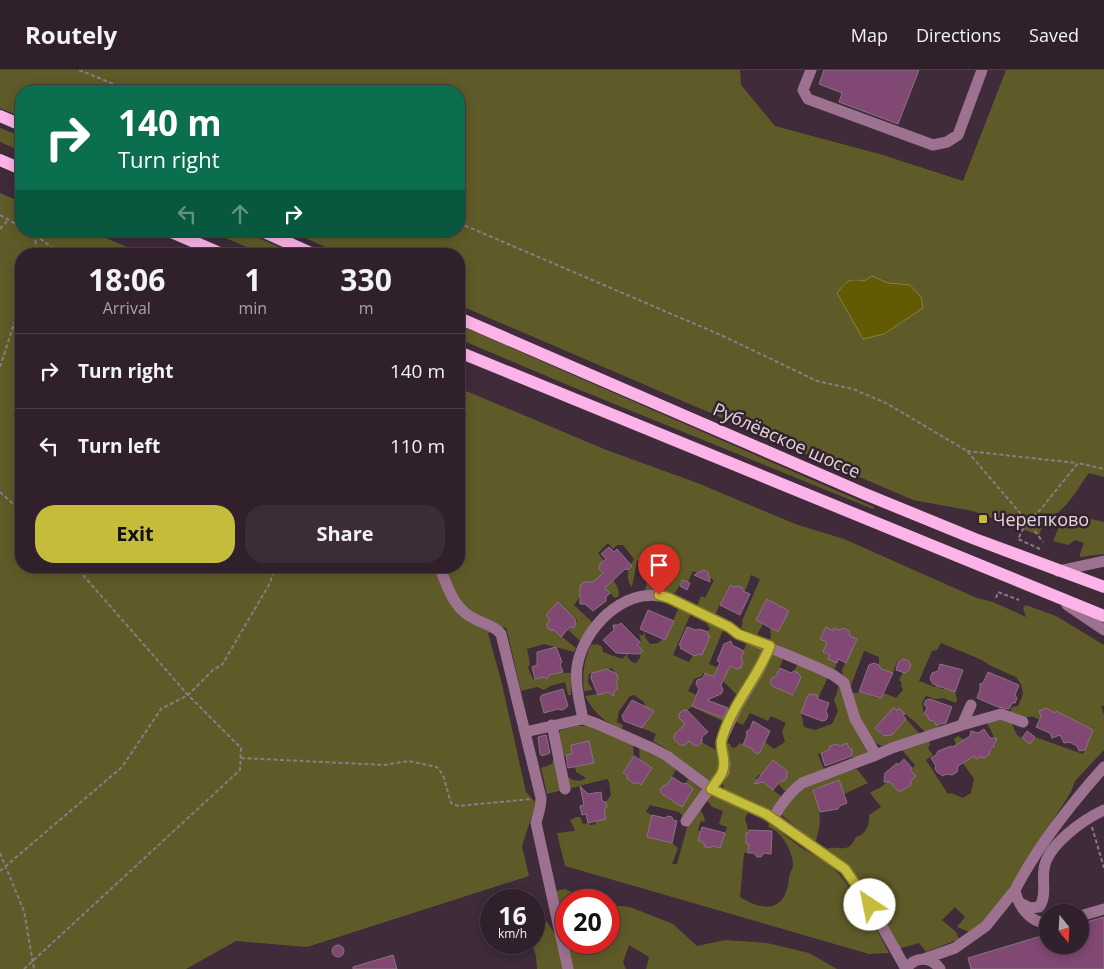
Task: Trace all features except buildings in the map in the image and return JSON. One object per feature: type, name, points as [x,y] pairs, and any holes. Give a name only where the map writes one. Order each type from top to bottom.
[{"type":"main road","points":[[0,116],[15,122]]},
{"type":"main road","points":[[0,160],[15,166]]},
{"type":"main road","points":[[183,237],[208,248]]},
{"type":"main road","points":[[275,237],[300,248]]},
{"type":"main road","name":"Рублёвское шоссе","points":[[465,321],[866,494],[1101,587]]},
{"type":"main road","points":[[465,354],[1102,614]]},
{"type":"street","points":[[811,70],[803,90],[808,99],[933,145],[947,142],[958,135],[982,70]]},
{"type":"street","points":[[1058,571],[1104,562]]},
{"type":"street","points":[[442,573],[454,601],[461,611],[475,620],[496,627],[501,634],[542,798],[536,823],[568,969]]},
{"type":"street","points":[[1049,593],[1104,630]]},
{"type":"street","points":[[583,719],[578,686],[579,658],[586,642],[595,628],[619,604],[650,594],[669,598],[729,627],[738,634],[816,667],[844,683],[855,719],[876,755]]},
{"type":"street","points":[[686,821],[724,772],[725,764],[721,741],[732,715],[761,667],[770,646]]},
{"type":"street","points":[[962,725],[971,705]]},
{"type":"street","points":[[773,818],[784,800],[802,783],[892,748],[1001,714],[1023,722]]},
{"type":"street","points":[[525,732],[583,719],[652,748],[667,756],[711,789],[773,818],[845,869],[870,905],[906,969],[913,962],[955,948]]},
{"type":"street","points":[[552,725],[565,789]]},
{"type":"street","points":[[924,959],[935,962],[942,969],[946,959],[955,948],[986,926],[1015,890],[1038,852],[1080,794],[1104,767]]},
{"type":"street","points":[[1020,903],[1030,908],[1039,907],[1043,902],[1044,867],[1049,854],[1071,832],[1089,818],[1104,810]]},
{"type":"street","points":[[1015,890],[1016,898],[1027,915],[1039,923]]},
{"type":"street","points":[[1089,913],[1104,909]]},
{"type":"path","points":[[79,70],[116,85]]},
{"type":"path","points":[[0,215],[15,224]]},
{"type":"path","points":[[0,229],[8,220]]},
{"type":"path","points":[[465,226],[714,332],[817,381],[854,389],[886,403],[968,451],[1043,542]]},
{"type":"path","points":[[38,237],[53,248]]},
{"type":"path","points":[[0,367],[15,321]]},
{"type":"path","points":[[968,451],[1078,463],[1104,469]]},
{"type":"path","points":[[1040,549],[1018,538],[1027,521],[1040,510],[1078,463]]},
{"type":"path","points":[[0,492],[15,506]]},
{"type":"path","points":[[24,969],[240,770],[241,748],[188,695],[81,573]]},
{"type":"path","points":[[0,870],[122,767],[161,710],[188,695],[214,669],[222,664],[270,583],[273,573]]},
{"type":"path","points":[[996,598],[998,592],[1019,600]]},
{"type":"path","points":[[240,758],[384,764],[409,762],[438,767],[443,775],[451,803],[458,806],[542,798]]},
{"type":"path","points":[[1089,818],[1104,868]]},
{"type":"path","points":[[0,853],[24,911],[34,969]]},
{"type":"shaded area","points":[[0,70],[740,70],[741,85],[775,126],[883,155],[963,181],[1006,70],[1104,70],[1104,477],[1089,473],[1066,505],[1046,522],[1039,535],[973,511],[913,500],[465,308],[465,248],[328,248],[303,237],[465,237],[465,85],[15,85],[15,114],[0,108]],"holes":[[[872,276],[888,283],[910,285],[843,302],[837,293],[853,279],[864,281]]]},
{"type":"shaded area","points":[[0,128],[15,134],[15,148],[0,142]]},
{"type":"shaded area","points":[[0,193],[15,199],[15,237],[104,237],[129,248],[15,248],[15,573],[465,573],[465,391],[604,449],[700,484],[795,524],[844,539],[977,598],[993,602],[1026,617],[1023,608],[1026,605],[1056,616],[1104,645],[1104,706],[1101,706],[1104,715],[1104,750],[1075,781],[1071,792],[998,906],[976,929],[969,932],[957,927],[965,917],[955,907],[942,920],[956,932],[959,939],[926,952],[919,943],[898,949],[869,893],[851,869],[826,849],[846,848],[853,843],[856,837],[865,831],[869,822],[869,815],[881,807],[871,792],[887,782],[905,787],[910,785],[916,776],[910,770],[915,765],[901,749],[929,740],[930,745],[928,748],[933,755],[926,760],[948,794],[951,793],[963,798],[971,793],[974,779],[960,759],[954,739],[958,736],[964,740],[976,759],[989,756],[990,750],[995,747],[996,741],[986,721],[997,717],[1011,722],[1017,735],[1030,744],[1035,737],[1083,754],[1093,730],[1056,711],[1055,713],[1045,708],[1040,710],[1039,713],[1042,715],[1040,720],[1028,717],[1023,720],[1009,715],[1012,707],[1018,706],[1023,694],[1021,684],[1016,677],[941,643],[937,650],[932,651],[919,681],[955,692],[956,703],[943,698],[936,699],[926,696],[922,703],[924,714],[929,716],[929,720],[940,726],[927,734],[899,709],[893,708],[875,728],[883,736],[885,734],[887,736],[892,735],[906,719],[921,735],[882,746],[870,737],[861,724],[852,693],[881,698],[884,693],[896,698],[903,690],[902,683],[899,680],[903,672],[905,673],[909,670],[911,665],[903,659],[897,661],[893,673],[881,669],[879,657],[864,651],[850,688],[843,679],[842,670],[857,639],[850,636],[849,631],[844,628],[839,630],[834,628],[833,631],[826,628],[820,638],[827,642],[823,652],[830,655],[837,663],[833,673],[769,640],[771,637],[770,628],[778,632],[789,611],[767,599],[756,620],[763,624],[757,635],[741,628],[742,621],[760,579],[751,575],[745,592],[743,588],[729,585],[715,615],[697,606],[701,596],[705,598],[714,580],[709,578],[708,572],[703,570],[698,573],[693,571],[688,582],[683,580],[675,593],[645,590],[649,576],[663,580],[670,564],[663,560],[663,555],[659,553],[655,556],[647,553],[637,561],[632,587],[628,576],[634,559],[623,545],[617,545],[613,549],[608,543],[598,553],[604,561],[600,564],[599,568],[613,579],[619,596],[615,598],[596,580],[592,584],[584,582],[580,586],[582,594],[574,605],[592,622],[580,641],[568,630],[576,625],[577,620],[559,603],[546,615],[550,620],[547,623],[547,627],[550,630],[554,630],[576,648],[574,652],[544,644],[527,649],[530,663],[528,668],[533,679],[561,673],[571,673],[571,695],[568,695],[565,682],[550,686],[544,690],[537,687],[521,691],[506,627],[488,633],[502,684],[526,792],[536,803],[522,846],[529,876],[488,889],[480,889],[480,892],[307,947],[236,941],[186,969],[0,969]]},
{"type":"shaded area","points":[[224,237],[257,237],[281,248],[248,248]]},
{"type":"shaded area","points":[[872,276],[888,283],[910,285],[921,297],[923,308],[884,334],[863,339],[837,293],[848,281],[864,281]]},
{"type":"shaded area","points":[[465,328],[874,507],[873,509],[465,342]]},
{"type":"shaded area","points":[[1069,514],[1104,522],[1104,554],[1080,557],[1084,543],[1075,540],[1068,545],[1053,541],[1061,522]]},
{"type":"shaded area","points":[[679,607],[691,613],[673,655],[689,662],[710,628],[707,625],[708,622],[723,630],[709,664],[727,671],[730,666],[736,669],[741,668],[743,663],[741,658],[747,642],[760,648],[762,655],[758,667],[739,697],[723,681],[705,673],[694,679],[688,691],[696,695],[692,705],[723,718],[728,708],[731,711],[725,722],[692,707],[683,710],[679,714],[679,718],[685,724],[674,735],[674,739],[680,745],[685,745],[689,741],[697,746],[702,742],[719,752],[721,768],[710,783],[671,752],[653,741],[656,734],[642,728],[648,717],[653,713],[645,707],[644,702],[634,695],[630,696],[619,711],[617,722],[623,725],[622,729],[605,720],[596,712],[585,696],[608,692],[611,694],[618,689],[616,682],[618,679],[612,668],[589,674],[588,683],[593,690],[584,691],[584,667],[591,645],[597,644],[602,647],[603,652],[622,659],[627,654],[627,657],[632,662],[636,663],[643,651],[639,646],[636,646],[641,641],[639,634],[643,636],[645,631],[645,637],[650,644],[665,640]]},
{"type":"shaded area","points":[[776,653],[784,657],[776,676],[770,682],[772,686],[794,695],[801,677],[794,671],[799,661],[826,675],[827,679],[818,699],[817,695],[808,695],[801,713],[804,727],[815,730],[832,724],[838,711],[834,700],[839,682],[869,752],[854,761],[852,749],[847,744],[831,746],[829,750],[818,754],[825,772],[787,793],[778,784],[780,781],[759,775],[756,778],[759,783],[763,782],[781,796],[781,800],[771,810],[724,789],[722,781],[724,741],[730,744],[732,748],[740,743],[753,749],[758,754],[765,742],[774,749],[785,742],[782,731],[786,723],[771,716],[768,721],[750,713],[743,725],[732,720],[771,656]]},
{"type":"shaded area","points":[[577,726],[591,726],[633,744],[634,756],[623,773],[635,784],[636,782],[641,785],[639,747],[666,762],[676,770],[667,785],[663,786],[660,790],[662,794],[682,807],[690,788],[686,783],[688,779],[702,790],[684,817],[679,812],[650,805],[646,812],[652,815],[647,837],[672,843],[678,848],[672,864],[677,864],[688,824],[700,808],[705,819],[704,822],[701,821],[698,830],[701,832],[698,841],[703,842],[705,847],[713,846],[720,848],[727,827],[719,824],[723,811],[712,807],[706,799],[710,794],[748,812],[745,818],[749,833],[746,834],[746,843],[749,844],[748,853],[744,853],[740,897],[757,905],[772,906],[779,903],[787,889],[793,866],[789,848],[777,832],[768,827],[769,823],[800,847],[826,862],[839,874],[866,909],[889,953],[869,954],[565,866],[557,833],[574,831],[570,820],[576,817],[580,817],[583,824],[589,823],[590,825],[596,824],[596,821],[606,819],[604,809],[611,795],[607,779],[547,794],[541,768],[552,764],[554,759],[567,776],[576,781],[586,778],[576,772],[575,767],[594,763],[589,742],[571,745],[572,754],[563,756],[558,734],[561,730]]},
{"type":"shaded area","points":[[850,767],[852,770],[857,769],[868,783],[844,794],[839,781],[813,789],[820,816],[815,843],[779,813],[792,793]]},
{"type":"shaded area","points":[[620,906],[630,907],[673,924],[697,946],[725,940],[767,943],[809,953],[837,969],[646,969],[649,957],[629,945],[623,962],[626,969],[573,969],[570,954],[620,954]]},
{"type":"shaded area","points":[[545,919],[555,934],[555,954],[560,954],[563,969],[537,969],[535,954],[545,954]]},
{"type":"place","name":"Черепково","points":[[983,519]]},
{"type":"route","points":[[659,595],[729,627],[738,634],[770,646],[761,667],[728,723],[721,741],[725,764],[724,772],[711,789],[773,818],[829,857],[845,869],[870,905]]}]
